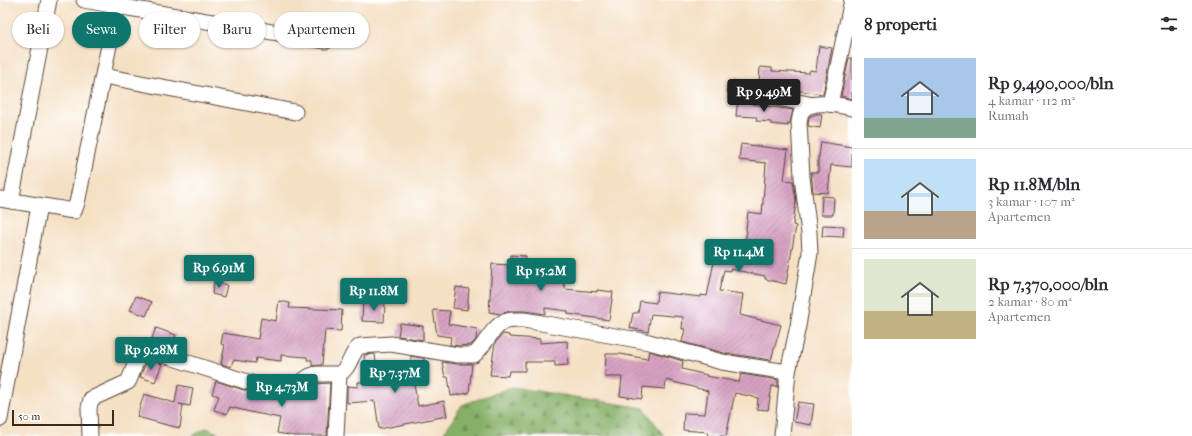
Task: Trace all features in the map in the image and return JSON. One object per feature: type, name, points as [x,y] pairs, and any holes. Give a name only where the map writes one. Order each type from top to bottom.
[{"type":"street","points":[[49,0],[6,200],[74,211],[104,76],[117,6]]},
{"type":"street","points":[[84,0],[274,32]]},
{"type":"street","points":[[830,104],[852,0]]},
{"type":"street","points":[[104,76],[295,112]]},
{"type":"street","points":[[735,89],[813,105],[830,104],[852,108]]},
{"type":"street","points":[[782,436],[788,372],[798,326],[810,253],[802,177],[799,122],[800,114],[804,108],[813,105]]},
{"type":"street","points":[[0,419],[39,206]]},
{"type":"street","points":[[90,436],[89,408],[91,399],[128,382],[138,357],[143,353],[150,352],[158,353],[266,388],[277,389],[295,386],[310,376],[316,374],[339,374],[348,366],[354,352],[360,346],[391,344],[458,355],[474,355],[493,331],[502,323],[512,320],[524,320],[650,342],[722,362],[788,372]]},
{"type":"street","points":[[336,436],[339,374]]},
{"type":"green space","points":[[512,387],[644,408],[664,436],[442,436],[462,405]]},
{"type":"green space","points":[[206,428],[225,436],[192,436]]},
{"type":"building","points":[[819,46],[832,48],[823,94],[759,85],[760,67],[772,68],[772,71],[809,73],[810,70],[816,71]]},
{"type":"building","points":[[849,58],[852,58],[852,99],[841,96]]},
{"type":"building","points":[[738,99],[752,102],[752,104],[793,110],[790,124],[788,123],[788,126],[771,124],[771,122],[756,121],[757,117],[736,116]]},
{"type":"building","points":[[816,114],[822,114],[820,128],[808,126],[809,117]]},
{"type":"building","points":[[821,142],[852,147],[852,167],[831,165],[828,193],[813,192],[811,172],[818,172],[818,157]]},
{"type":"building","points":[[741,144],[788,150],[784,180],[793,181],[796,201],[793,225],[796,226],[786,284],[765,279],[765,276],[730,269],[730,271],[724,270],[719,291],[743,294],[740,315],[781,325],[771,360],[724,353],[682,342],[685,329],[682,329],[683,317],[651,314],[648,332],[630,328],[633,313],[638,313],[640,301],[656,303],[657,292],[701,297],[701,295],[707,296],[717,247],[743,252],[747,231],[748,212],[762,214],[766,163],[739,160]]},
{"type":"building","points":[[822,196],[834,197],[833,215],[821,215]]},
{"type":"building","points":[[823,225],[844,226],[843,237],[822,236]]},
{"type":"building","points":[[511,255],[526,256],[525,264],[553,268],[552,283],[565,285],[565,289],[613,292],[609,320],[568,314],[568,311],[545,308],[545,314],[524,311],[509,311],[500,314],[489,312],[492,264],[511,265]]},
{"type":"building","points":[[214,282],[227,285],[224,297],[212,294]]},
{"type":"building","points":[[456,287],[469,289],[467,310],[453,308]]},
{"type":"building","points":[[136,296],[152,302],[146,316],[130,310]]},
{"type":"building","points":[[279,301],[290,303],[289,308],[342,310],[341,331],[325,330],[322,365],[312,366],[312,360],[307,360],[307,357],[281,355],[281,361],[256,358],[255,363],[233,360],[231,367],[221,364],[225,345],[221,344],[223,333],[258,339],[261,318],[276,321]]},
{"type":"building","points":[[363,302],[385,303],[384,322],[362,321]]},
{"type":"building","points":[[433,310],[450,311],[448,324],[477,329],[476,340],[471,345],[450,345],[451,337],[437,335]]},
{"type":"building","points":[[400,323],[423,326],[423,340],[398,336]]},
{"type":"building","points":[[156,328],[176,335],[171,348],[161,344],[150,343]]},
{"type":"building","points":[[503,334],[509,335],[509,337],[540,339],[540,343],[567,341],[568,365],[555,366],[555,362],[525,362],[525,371],[509,371],[508,376],[490,375],[495,343]]},
{"type":"building","points":[[649,351],[683,361],[682,369],[707,375],[706,376],[739,382],[741,374],[778,380],[778,387],[772,386],[768,410],[757,409],[758,398],[735,393],[726,436],[707,436],[708,432],[683,430],[684,413],[705,414],[708,391],[666,380],[665,389],[643,387],[642,399],[620,396],[622,377],[605,377],[606,354],[620,354],[647,359]]},
{"type":"building","points":[[375,354],[377,371],[411,368],[411,356],[424,358],[424,379],[413,379],[418,406],[444,401],[447,416],[379,429],[375,401],[347,403],[347,386],[358,387],[358,382],[366,382],[364,355]]},
{"type":"building","points":[[147,362],[162,364],[155,382],[140,377]]},
{"type":"building","points":[[442,362],[472,364],[469,393],[451,396],[448,377],[445,377]]},
{"type":"building","points":[[216,381],[250,392],[249,395],[274,399],[290,396],[307,398],[309,387],[314,384],[330,383],[327,436],[294,436],[277,433],[280,418],[230,407],[227,414],[214,410],[219,396],[212,394]]},
{"type":"building","points":[[178,385],[193,388],[190,406],[179,404],[183,405],[180,428],[137,417],[144,394],[175,403]]},
{"type":"building","points":[[798,402],[814,404],[811,425],[794,422]]}]
